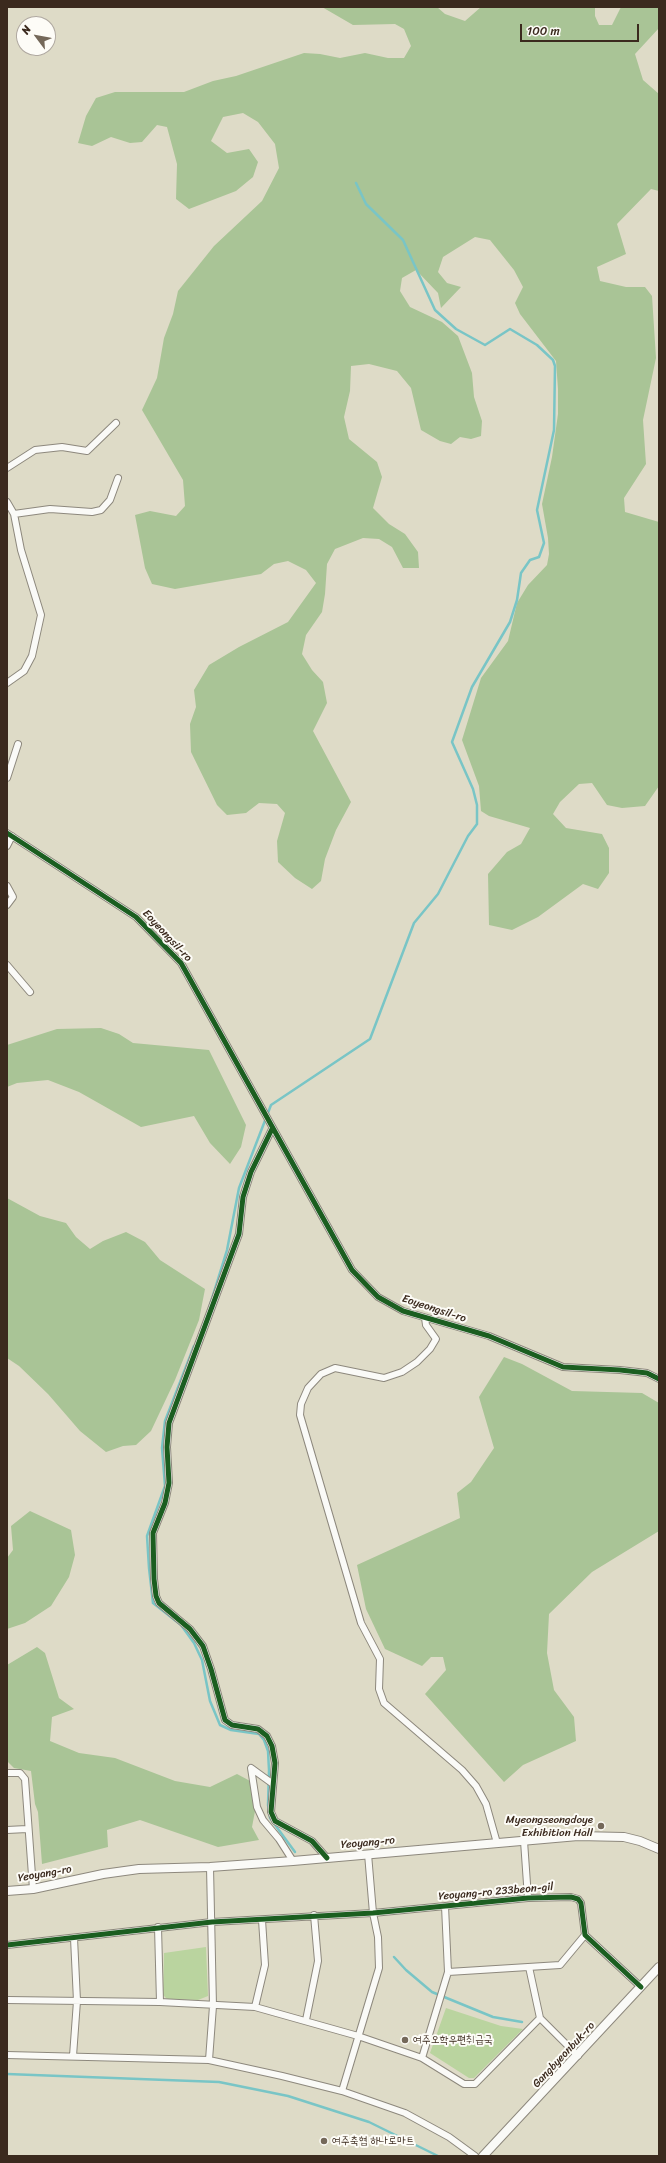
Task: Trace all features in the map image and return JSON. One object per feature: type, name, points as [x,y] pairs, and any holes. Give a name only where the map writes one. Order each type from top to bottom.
[{"type":"street","points":[[7,468],[35,450],[62,447],[87,451],[116,423]]},
{"type":"street","points":[[14,514],[50,509],[92,512],[101,510],[110,500],[118,478]]},
{"type":"street","points":[[7,502],[14,514],[21,550],[41,615],[32,656],[24,671],[7,683]]},
{"type":"street","points":[[7,778],[18,744]]},
{"type":"street","name":"Eoyeongsil-ro","points":[[7,846],[10,834],[136,916],[181,963],[352,1270],[378,1297],[403,1311],[489,1336],[563,1367],[627,1370],[647,1373],[659,1379]]},
{"type":"street","points":[[7,886],[14,897],[7,905]]},
{"type":"street","points":[[7,964],[30,992]]},
{"type":"street","points":[[271,1126],[251,1172],[243,1197],[239,1234],[169,1423],[167,1447],[170,1483],[166,1503],[153,1533],[156,1596],[159,1602],[190,1629],[203,1646],[225,1720],[232,1725],[258,1729],[267,1736],[272,1746],[274,1763],[271,1812],[275,1821],[312,1840],[327,1858]]},
{"type":"street","points":[[424,1318],[426,1325],[436,1339],[430,1349],[417,1362],[402,1372],[384,1378],[336,1368],[320,1374],[308,1388],[301,1404],[300,1415],[361,1623],[380,1659],[379,1689],[384,1703],[462,1770],[476,1786],[486,1804],[497,1843]]},
{"type":"street","points":[[273,1784],[251,1768],[257,1807],[263,1820],[279,1839],[293,1861]]},
{"type":"street","points":[[7,1773],[20,1773],[25,1779],[27,1829],[33,1889]]},
{"type":"street","points":[[7,1830],[27,1829]]},
{"type":"street","name":"Yeoyang-ro","points":[[7,1891],[33,1889],[120,1871],[159,1868],[210,1867],[293,1861],[578,1836],[610,1836],[640,1841],[659,1849]]},
{"type":"street","points":[[524,1841],[528,1898]]},
{"type":"street","points":[[342,2091],[379,1968],[378,1937],[373,1913],[368,1854]]},
{"type":"street","points":[[209,2060],[213,2006],[210,1867]]},
{"type":"street","name":"Yeoyang-ro 233beon-gil","points":[[7,1945],[212,1922],[262,1920],[314,1915],[373,1913],[528,1898],[571,1897],[578,1899],[581,1903],[585,1935]]},
{"type":"street","name":"Yeoyang-ro 233beon-gil","points":[[422,2058],[448,1972],[445,1906]]},
{"type":"street","points":[[306,2020],[318,1961],[314,1915]]},
{"type":"street","points":[[256,2007],[265,1965],[262,1920]]},
{"type":"street","points":[[158,1927],[160,2002]]},
{"type":"street","points":[[448,1972],[560,1965],[585,1935],[641,1987]]},
{"type":"street","points":[[72,2056],[76,2001],[74,1938]]},
{"type":"street","points":[[529,1967],[540,2018],[578,2056]]},
{"type":"street","name":"Gangbyeonbuk-ro","points":[[483,2156],[578,2056],[659,1967]]},
{"type":"street","points":[[7,2000],[160,2002],[213,2006],[256,2007],[306,2020],[422,2058],[464,2084],[475,2084],[540,2018]]},
{"type":"street","points":[[7,2055],[209,2060],[342,2091],[405,2113],[449,2137],[475,2156]]},
{"type":"green space","points":[[322,7],[437,7],[445,14],[465,21],[481,7],[595,7],[595,16],[599,25],[612,25],[621,7],[659,7],[659,28],[635,54],[643,80],[659,94],[659,191],[651,189],[617,224],[626,254],[597,267],[600,281],[626,287],[645,287],[652,296],[656,358],[643,420],[646,464],[624,498],[625,512],[659,522],[659,786],[645,806],[622,808],[607,805],[592,783],[579,784],[560,802],[553,814],[566,828],[602,834],[609,848],[609,873],[598,889],[583,884],[538,917],[512,930],[489,925],[488,874],[507,852],[521,844],[530,828],[489,816],[481,811],[479,786],[462,740],[481,678],[508,641],[517,603],[528,585],[547,565],[549,554],[548,538],[542,504],[552,457],[558,414],[558,389],[556,361],[520,314],[515,303],[523,287],[514,270],[490,240],[475,237],[443,257],[438,272],[447,283],[461,287],[441,308],[438,293],[416,270],[402,278],[400,291],[410,307],[442,322],[458,336],[472,373],[474,397],[482,421],[481,436],[471,439],[460,437],[451,444],[440,441],[421,430],[411,388],[397,371],[369,364],[351,366],[350,391],[344,417],[349,439],[377,462],[382,477],[373,508],[389,524],[405,534],[418,552],[419,568],[403,568],[392,547],[379,539],[363,538],[335,549],[327,564],[322,612],[306,635],[302,654],[312,670],[323,682],[327,703],[313,731],[351,802],[336,830],[325,859],[321,881],[312,889],[295,878],[278,862],[277,841],[285,813],[277,804],[259,803],[246,813],[227,815],[217,805],[191,752],[190,724],[196,707],[194,690],[209,665],[239,647],[288,622],[316,583],[306,570],[288,561],[274,564],[261,574],[175,589],[152,584],[145,568],[135,515],[150,511],[176,516],[185,506],[183,480],[142,410],[157,378],[164,338],[173,314],[178,291],[214,246],[262,201],[279,168],[275,144],[258,122],[243,113],[223,117],[211,141],[227,153],[249,149],[258,162],[253,177],[236,191],[189,209],[176,199],[177,164],[167,127],[157,125],[142,142],[130,143],[111,137],[92,146],[78,143],[86,116],[96,98],[115,92],[184,92],[213,81],[236,76],[304,53],[320,54],[340,58],[365,53],[388,58],[404,58],[411,46],[404,29],[395,24],[353,25]]},
{"type":"green space","points":[[101,1028],[119,1034],[133,1043],[209,1050],[246,1125],[241,1147],[230,1164],[210,1143],[194,1116],[141,1127],[79,1092],[48,1080],[17,1083],[7,1087],[7,1045],[57,1029]]},
{"type":"green space","points":[[7,1198],[40,1216],[66,1223],[76,1237],[90,1249],[103,1241],[126,1232],[145,1242],[160,1260],[205,1289],[199,1320],[175,1380],[151,1431],[136,1445],[123,1446],[106,1452],[80,1431],[48,1394],[19,1366],[7,1358]]},
{"type":"green space","points":[[504,1357],[522,1364],[572,1391],[642,1393],[659,1403],[659,1531],[592,1572],[549,1614],[547,1653],[554,1690],[574,1717],[576,1741],[523,1765],[504,1782],[425,1694],[446,1670],[443,1657],[431,1657],[422,1666],[385,1649],[366,1609],[357,1565],[460,1518],[457,1493],[471,1482],[494,1448],[479,1397]]},
{"type":"green space","points":[[30,1511],[71,1530],[75,1555],[69,1577],[51,1606],[25,1623],[7,1629],[7,1558],[13,1550],[11,1526]]},
{"type":"green space","points":[[37,1647],[45,1653],[59,1698],[74,1709],[52,1717],[50,1741],[79,1753],[115,1758],[175,1781],[210,1787],[237,1774],[252,1782],[256,1806],[252,1827],[259,1840],[218,1847],[140,1820],[107,1830],[108,1847],[42,1864],[38,1812],[35,1804],[31,1771],[14,1768],[7,1761],[7,1665]]},
{"type":"green space","points":[[206,1947],[208,1996],[198,2000],[167,1999],[163,1995],[164,1953]]},
{"type":"green space","points":[[446,2008],[501,2026],[523,2029],[474,2078],[469,2078],[430,2053]]},
{"type":"waterway","points":[[209,1308],[227,1250],[239,1188],[271,1105],[370,1039],[414,923],[438,894],[468,836],[477,824],[477,805],[473,789],[452,742],[472,687],[510,622],[517,600],[521,573],[530,560],[539,557],[544,543],[537,510],[554,430],[555,366],[553,360],[537,345],[510,329],[485,345],[456,329],[435,310],[403,240],[366,204],[356,183]]},
{"type":"waterway","points":[[194,1346],[165,1421],[162,1448],[165,1486],[147,1536],[153,1603],[181,1625],[194,1643],[202,1660],[210,1701],[220,1725],[231,1730],[259,1734],[264,1740],[268,1751],[268,1805],[270,1818],[295,1852]]},
{"type":"waterway","points":[[394,1957],[406,1970],[432,1992],[493,2017],[522,2022]]},
{"type":"waterway","points":[[7,2074],[219,2082],[288,2096],[369,2122],[438,2156]]},
{"type":"cycle path","points":[[7,833],[136,917],[181,963],[352,1270],[378,1297],[403,1311],[489,1336],[563,1367],[647,1373],[659,1379]]},
{"type":"cycle path","points":[[272,1129],[251,1172],[243,1197],[239,1234],[169,1423],[167,1447],[169,1483],[165,1503],[153,1533],[154,1579],[156,1596],[159,1603],[190,1629],[203,1646],[225,1720],[232,1725],[258,1729],[267,1736],[272,1746],[275,1763],[271,1812],[275,1821],[312,1841],[327,1858]]},
{"type":"cycle path","points":[[7,1945],[212,1922],[373,1913],[528,1898],[571,1897],[578,1899],[581,1903],[585,1935],[641,1987]]},
{"type":"place","name":"Myeongseongdoye Exhibition Hall","points":[[601,1826]]},
{"type":"place","name":"여주오학우편취급국","points":[[405,2040]]},
{"type":"place","name":"여주축협 하나로마트","points":[[324,2141]]}]
